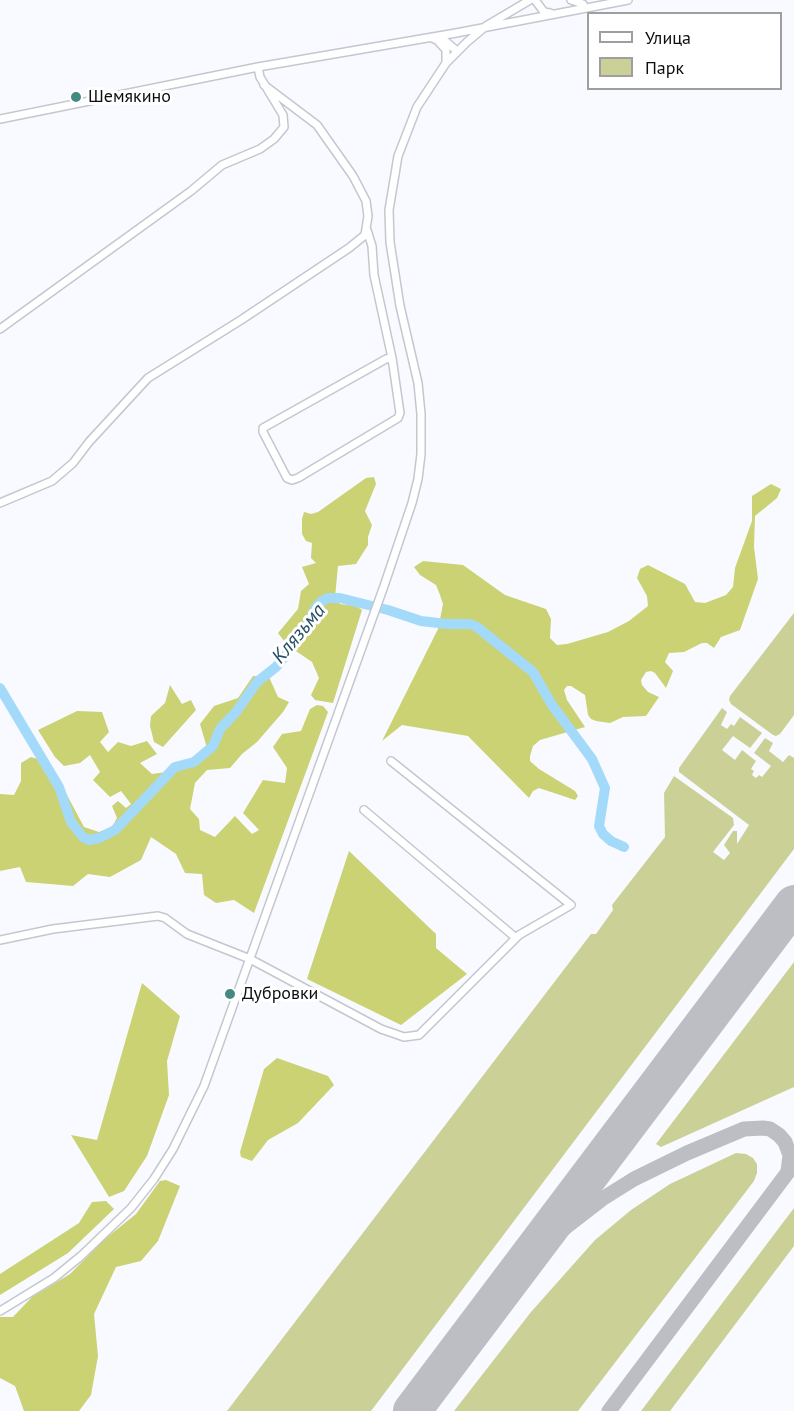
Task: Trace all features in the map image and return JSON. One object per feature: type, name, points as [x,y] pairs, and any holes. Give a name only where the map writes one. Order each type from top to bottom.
[{"type":"street","points":[[0,1311],[54,1278],[81,1257],[131,1208],[154,1179],[179,1139],[204,1086],[412,503],[421,454],[421,414],[418,383],[400,306],[390,242],[389,210],[398,156],[417,107],[446,63],[486,26],[530,0]]},
{"type":"street","points":[[535,0],[544,12],[551,14]]},
{"type":"street","points":[[571,0],[597,4]]},
{"type":"street","points":[[0,119],[258,67],[456,33],[597,4],[628,0]]},
{"type":"street","points":[[456,33],[467,42]]},
{"type":"street","points":[[426,37],[444,40],[458,51]]},
{"type":"street","points":[[438,40],[446,50],[446,63]]},
{"type":"street","points":[[0,329],[191,191],[222,165],[260,149],[273,139],[284,127],[284,114],[264,85],[258,67]]},
{"type":"street","points":[[0,503],[52,481],[73,463],[89,442],[148,378],[241,320],[365,235],[368,216],[366,201],[352,176],[317,125],[264,85]]},
{"type":"street","points":[[366,227],[372,246],[374,275],[392,358],[400,413],[398,418],[298,478],[292,480],[287,478],[263,432],[266,425],[386,359],[392,358]]},
{"type":"street","points":[[0,940],[53,929],[158,916],[165,918],[187,934],[250,959],[381,1029],[404,1037],[419,1035],[516,938],[571,905],[391,761]]},
{"type":"street","points":[[364,810],[516,938]]},
{"type":"green space","points":[[374,477],[376,484],[365,511],[372,525],[368,545],[356,564],[338,566],[335,597],[340,604],[356,606],[362,610],[333,703],[315,700],[311,695],[319,678],[312,662],[287,645],[278,633],[298,609],[301,591],[309,584],[302,567],[316,563],[311,558],[312,543],[306,541],[302,534],[302,519],[304,512],[311,514],[318,512],[366,478]]},
{"type":"green space","points":[[771,484],[781,489],[777,498],[755,516],[754,547],[758,579],[740,630],[721,637],[714,648],[707,643],[702,643],[684,652],[669,653],[665,662],[673,671],[666,688],[655,673],[646,672],[641,680],[642,685],[648,692],[659,697],[646,716],[623,717],[610,723],[596,721],[588,715],[585,695],[571,686],[567,686],[564,690],[567,700],[585,727],[540,740],[533,746],[530,761],[575,791],[578,796],[575,800],[539,788],[533,791],[529,798],[468,736],[402,725],[382,741],[438,629],[443,604],[436,585],[420,575],[414,567],[423,561],[463,565],[505,595],[546,609],[551,619],[550,638],[557,645],[567,644],[608,632],[629,621],[648,606],[647,596],[637,578],[640,569],[648,565],[685,584],[695,602],[705,603],[726,595],[733,587],[735,568],[752,521],[752,496]]},
{"type":"green space","points":[[794,613],[794,715],[776,736],[731,704],[729,700]]},
{"type":"green space","points":[[253,676],[269,677],[278,697],[289,702],[257,742],[230,768],[207,770],[195,783],[190,809],[199,819],[200,830],[215,837],[235,816],[252,834],[259,830],[243,813],[263,780],[285,783],[287,768],[273,747],[282,734],[301,731],[310,709],[317,705],[323,706],[328,712],[254,913],[234,900],[216,903],[204,895],[202,874],[185,873],[176,854],[151,837],[141,860],[110,877],[88,874],[73,886],[26,882],[20,867],[0,871],[0,794],[14,795],[21,781],[21,763],[31,757],[50,763],[84,827],[99,832],[112,827],[117,818],[112,806],[118,801],[126,808],[131,804],[121,791],[110,797],[93,780],[100,772],[90,755],[80,763],[64,766],[55,757],[38,730],[77,711],[102,712],[109,732],[100,742],[108,752],[118,742],[131,746],[147,741],[157,754],[140,763],[152,774],[182,770],[207,748],[200,724],[214,706],[238,698]]},
{"type":"green space","points":[[170,685],[182,704],[191,700],[196,710],[163,747],[154,742],[150,726],[151,716],[165,703]]},
{"type":"green space","points":[[722,708],[727,712],[721,725],[727,729],[731,724],[734,726],[740,717],[762,733],[750,748],[733,736],[722,750],[735,760],[742,750],[756,761],[751,769],[754,771],[752,775],[756,778],[759,775],[762,777],[771,766],[754,753],[765,738],[773,743],[769,751],[783,762],[789,755],[794,758],[794,849],[371,1411],[227,1411],[591,934],[596,934],[613,910],[612,905],[665,837],[664,793],[674,776],[733,818],[734,825],[713,852],[724,860],[730,853],[724,845],[733,831],[737,831],[737,844],[749,825],[679,772],[679,768]]},
{"type":"green space","points":[[349,851],[436,934],[436,948],[467,974],[401,1025],[307,979]]},
{"type":"green space","points":[[794,962],[794,1087],[661,1147],[656,1144]]},
{"type":"green space","points":[[142,983],[180,1016],[167,1061],[169,1095],[147,1156],[124,1191],[109,1197],[71,1135],[97,1140]]},
{"type":"green space","points":[[277,1058],[328,1076],[334,1085],[298,1123],[268,1140],[252,1161],[241,1157],[240,1152],[264,1069]]},
{"type":"green space","points":[[736,1153],[746,1154],[757,1164],[754,1181],[578,1411],[454,1411],[531,1312],[595,1240],[631,1210],[670,1184]]},
{"type":"green space","points":[[166,1180],[180,1186],[158,1241],[141,1261],[116,1267],[94,1314],[98,1356],[91,1395],[79,1411],[24,1411],[15,1386],[0,1378],[0,1317],[13,1317],[32,1297],[70,1274],[105,1239],[136,1214],[160,1181]]},
{"type":"green space","points":[[106,1201],[114,1209],[68,1253],[0,1295],[0,1274],[79,1223],[92,1202]]},
{"type":"green space","points":[[794,1208],[794,1246],[670,1411],[641,1411]]},
{"type":"waterway","name":"Клязьма","points":[[0,688],[59,787],[71,822],[83,837],[89,840],[115,830],[175,767],[194,762],[213,746],[220,729],[236,712],[257,682],[276,667],[286,655],[322,601],[328,598],[340,598],[421,621],[470,624],[477,627],[533,672],[552,705],[592,759],[605,788],[599,826],[603,834],[624,847]]},
{"type":"taxiway","points":[[503,1291],[558,1233],[602,1199],[634,1179],[744,1129],[770,1129],[779,1135],[785,1142],[790,1155],[788,1172]]},
{"type":"taxiway","points":[[609,1411],[794,1164]]},
{"type":"runway","points":[[412,1411],[794,904]]},
{"type":"place","name":"Шемякино","points":[[76,97]]},
{"type":"place","name":"Дубровки","points":[[230,994]]}]
